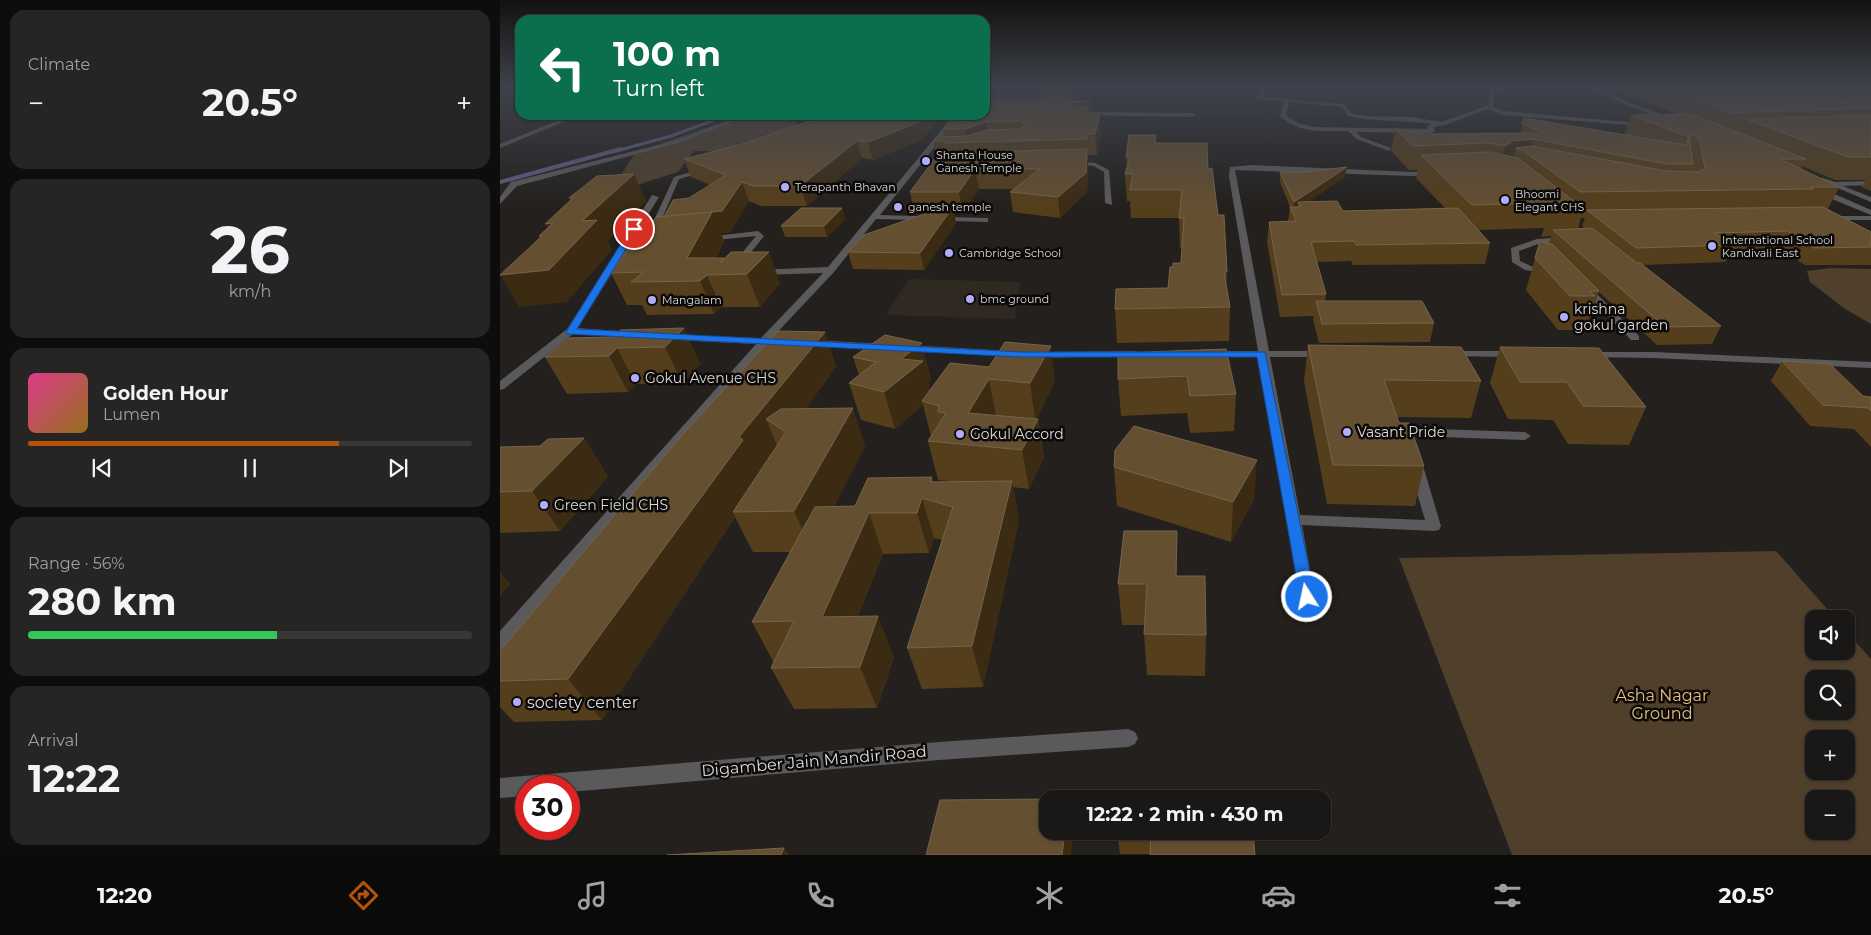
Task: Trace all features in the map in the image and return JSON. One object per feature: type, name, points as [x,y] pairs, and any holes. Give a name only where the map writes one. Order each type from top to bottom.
[{"type":"street","points":[[500,146],[547,127]]},
{"type":"street","points":[[500,202],[514,184],[676,142],[716,127]]},
{"type":"street","points":[[500,643],[764,341],[831,270],[949,127]]},
{"type":"street","points":[[1310,127],[1351,130],[1432,131],[1430,127]]},
{"type":"street","points":[[1351,130],[1358,138],[1389,149]]},
{"type":"street","points":[[926,154],[938,154]]},
{"type":"street","points":[[1064,164],[1091,164],[1103,167],[1107,171],[1109,203]]},
{"type":"street","points":[[650,238],[676,178],[713,167]]},
{"type":"street","points":[[914,169],[926,168]]},
{"type":"street","points":[[1307,597],[1262,354],[1232,168],[1412,174],[1438,172]]},
{"type":"street","points":[[1816,177],[1871,200]]},
{"type":"street","points":[[1833,184],[1871,183]]},
{"type":"street","points":[[1814,188],[1871,212]]},
{"type":"street","points":[[500,387],[571,332],[654,196]]},
{"type":"street","points":[[874,217],[984,220]]},
{"type":"street","points":[[1825,218],[1871,218]]},
{"type":"street","points":[[694,240],[758,233],[760,236],[734,269],[735,272],[831,270]]},
{"type":"street","points":[[1560,275],[1528,268],[1516,262],[1514,250],[1537,242],[1580,239]]},
{"type":"street","points":[[1578,282],[1635,338]]},
{"type":"street","points":[[571,332],[640,335]]},
{"type":"street","points":[[660,336],[1021,354],[1146,354]]},
{"type":"street","points":[[1204,354],[1340,354]]},
{"type":"street","points":[[1438,354],[1526,354]]},
{"type":"street","points":[[1575,355],[1654,355],[1871,365]]},
{"type":"street","points":[[1294,520],[1434,526],[1406,432],[1525,436]]},
{"type":"street","name":"Digamber Jain Mandir Road","points":[[502,791],[939,751],[1128,738]]},
{"type":"shaded area","points":[[909,279],[1021,282],[1015,319],[886,315]]},
{"type":"green space","points":[[709,127],[794,127],[734,151],[694,151],[678,172],[627,188],[611,190],[636,152]]},
{"type":"green space","points":[[1831,268],[1871,269],[1871,324],[1845,309],[1810,282],[1807,271]]},
{"type":"green space","name":"Asha Nagar Ground","points":[[1776,551],[1828,610],[1805,610],[1805,660],[1855,660],[1855,641],[1871,659],[1871,855],[1512,855],[1399,558]]},
{"type":"building","points":[[792,127],[907,127],[868,142],[857,141],[800,186],[754,186],[742,182],[722,211],[664,217],[673,200],[689,198],[726,175],[684,159],[742,144]]},
{"type":"building","points":[[945,127],[971,127],[965,129],[943,129]]},
{"type":"building","points":[[1024,127],[1097,127],[1095,134],[1087,134],[1087,139],[945,143],[946,141],[933,141],[937,137],[967,136],[987,130],[1019,129]]},
{"type":"building","points":[[1529,127],[1577,127],[1686,145],[1689,137],[1662,127],[1724,127],[1806,159],[1780,159],[1839,187],[1811,187],[1814,189],[1580,192],[1525,152],[1516,148],[1532,146],[1666,171],[1699,172],[1705,168],[1699,138],[1693,135],[1689,138],[1693,164],[1667,164],[1533,139],[1513,141],[1505,146],[1488,143],[1413,146],[1395,129],[1423,134],[1544,133]]},
{"type":"building","points":[[1767,127],[1871,127],[1871,157],[1848,157]]},
{"type":"building","points":[[1129,135],[1156,135],[1155,143],[1207,143],[1208,169],[1212,168],[1218,215],[1224,215],[1227,272],[1224,272],[1230,307],[1115,309],[1116,289],[1168,288],[1170,267],[1173,267],[1173,263],[1181,263],[1184,218],[1179,218],[1182,190],[1130,190],[1133,174],[1125,174],[1130,157],[1126,157]]},
{"type":"building","points":[[1087,149],[1086,173],[1058,197],[1010,192],[1040,169],[975,169],[959,192],[910,192],[939,153]]},
{"type":"building","points":[[1488,152],[1518,158],[1584,209],[1549,211],[1551,203],[1472,205],[1421,155]]},
{"type":"building","points":[[1347,167],[1294,202],[1280,172],[1306,172]]},
{"type":"building","points":[[634,174],[582,221],[597,220],[549,270],[500,275],[542,236],[539,236],[553,223],[545,224],[573,198],[569,198],[597,176]]},
{"type":"building","points":[[1337,201],[1343,211],[1458,208],[1490,243],[1356,245],[1354,241],[1311,242],[1326,294],[1282,295],[1269,222],[1296,221],[1290,207],[1300,207],[1298,202]]},
{"type":"building","points":[[944,207],[953,207],[920,253],[848,252],[864,235]]},
{"type":"building","points":[[1823,207],[1871,232],[1871,247],[1814,248],[1787,231],[1714,233],[1733,245],[1636,248],[1587,210]]},
{"type":"building","points":[[801,208],[842,208],[824,226],[781,226]]},
{"type":"building","points":[[712,212],[687,258],[724,258],[720,263],[731,252],[769,252],[747,274],[707,275],[700,281],[631,282],[644,272],[611,273],[647,222],[653,222],[656,217]]},
{"type":"building","points":[[1592,228],[1721,326],[1665,327],[1553,230]]},
{"type":"building","points":[[1540,241],[1553,245],[1599,291],[1590,291],[1595,296],[1570,296],[1535,258]]},
{"type":"building","points":[[1316,301],[1422,301],[1434,323],[1322,324]]},
{"type":"building","points":[[684,328],[665,347],[617,348],[609,356],[545,357],[569,338],[612,337],[621,330]]},
{"type":"building","points":[[778,331],[825,332],[739,437],[743,440],[568,679],[500,681],[500,651],[683,434]]},
{"type":"building","points":[[885,335],[922,343],[901,359],[923,361],[884,392],[849,383],[876,362],[853,357]]},
{"type":"building","points":[[1005,342],[1051,346],[1030,383],[989,379],[968,413],[1038,419],[1022,450],[928,441],[946,413],[938,412],[939,406],[922,401],[950,363],[989,367]]},
{"type":"building","points":[[1308,345],[1461,347],[1481,381],[1384,380],[1399,423],[1409,423],[1424,466],[1333,465]]},
{"type":"building","points":[[1500,347],[1599,348],[1646,407],[1583,406],[1567,382],[1520,382]]},
{"type":"building","points":[[1226,349],[1236,394],[1190,396],[1187,376],[1118,379],[1118,353]]},
{"type":"building","points":[[1782,361],[1830,364],[1863,396],[1871,397],[1871,411],[1869,408],[1823,405]]},
{"type":"building","points":[[853,408],[794,511],[733,512],[786,432],[766,419],[781,409]]},
{"type":"building","points":[[1134,426],[1257,460],[1233,502],[1114,467],[1115,450]]},
{"type":"building","points":[[584,438],[532,491],[500,492],[500,447],[540,446],[548,439]]},
{"type":"building","points":[[932,477],[930,482],[1012,481],[972,646],[907,648],[953,507],[922,498],[917,513],[869,513],[822,617],[878,616],[860,667],[771,668],[794,621],[752,622],[815,507],[855,506],[868,478]]},
{"type":"building","points":[[1124,531],[1177,531],[1176,576],[1205,576],[1206,635],[1144,634],[1147,584],[1118,584]]},
{"type":"building","points":[[1039,799],[1039,840],[1064,840],[1062,855],[926,855],[940,800]]},
{"type":"building","points":[[1151,840],[1254,840],[1255,855],[1150,855]]},
{"type":"building","points":[[784,848],[781,855],[667,855]]},
{"type":"waterway","points":[[616,151],[671,136],[696,127]]},
{"type":"waterway","points":[[500,182],[621,149]]},
{"type":"place","name":"Shanta House Ganesh Temple","points":[[926,161]]},
{"type":"place","name":"Terapanth Bhavan","points":[[785,187]]},
{"type":"place","name":"Bhoomi Elegant CHS","points":[[1505,200]]},
{"type":"place","name":"ganesh temple","points":[[898,207]]},
{"type":"place","name":"International School Kandivali East","points":[[1712,246]]},
{"type":"place","name":"Cambridge School","points":[[949,253]]},
{"type":"place","name":"bmc ground","points":[[970,299]]},
{"type":"place","name":"Mangalam","points":[[652,300]]},
{"type":"place","name":"krishna gokul garden","points":[[1564,317]]},
{"type":"place","name":"Gokul Avenue CHS","points":[[635,378]]},
{"type":"place","name":"Vasant Pride","points":[[1347,432]]},
{"type":"place","name":"Gokul Accord","points":[[960,434]]},
{"type":"place","name":"Green Field CHS","points":[[544,505]]},
{"type":"place","name":"society center","points":[[517,702]]},
{"type":"route","points":[[634,229],[571,332],[1021,354],[1262,354],[1307,597]]}]
